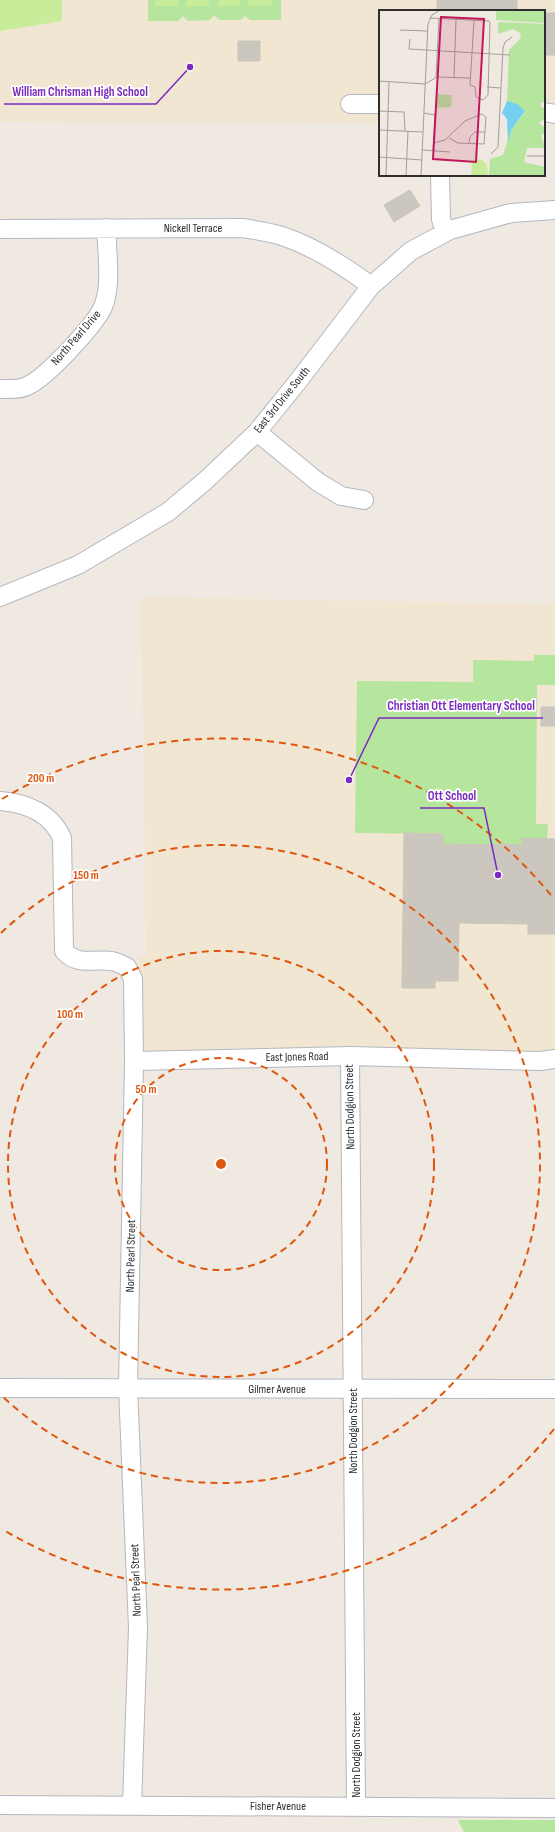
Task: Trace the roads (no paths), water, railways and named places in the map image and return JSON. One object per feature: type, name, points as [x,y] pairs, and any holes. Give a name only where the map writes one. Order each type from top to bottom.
[{"type":"street","points":[[350,104],[379,104]]},
{"type":"street","points":[[545,112],[555,114]]},
{"type":"street","points":[[440,176],[441,219],[445,232]]},
{"type":"street","name":"East 3rd Drive South","points":[[0,597],[78,565],[126,538],[168,512],[205,481],[257,432],[371,286],[411,251],[445,232],[510,213],[555,210]]},
{"type":"street","name":"North Pearl Drive","points":[[0,389],[26,387],[37,380],[67,352],[91,325],[103,307],[107,288],[106,228]]},
{"type":"street","name":"Nickell Terrace","points":[[0,229],[243,228],[281,236],[311,247],[339,262],[371,286]]},
{"type":"street","points":[[257,432],[318,482],[341,496],[364,500]]},
{"type":"street","name":"North Pearl Street","points":[[0,801],[14,802],[43,814],[57,827],[62,838],[64,951],[70,958],[112,961],[127,967],[134,979],[134,1061],[128,1388],[138,1628],[132,1805]]},
{"type":"street","name":"East Jones Road","points":[[134,1061],[350,1056],[540,1060],[555,1058]]},
{"type":"street","name":"North Dodgion Street","points":[[350,1056],[356,1806]]},
{"type":"street","name":"Gilmer Avenue","points":[[0,1388],[555,1389]]},
{"type":"street","name":"Fisher Avenue","points":[[0,1805],[555,1808]]},
{"type":"place","name":"William Chrisman High School","points":[[190,67]]},
{"type":"place","name":"Christian Ott Elementary School","points":[[349,780]]},
{"type":"place","name":"Ott School","points":[[498,875]]}]
